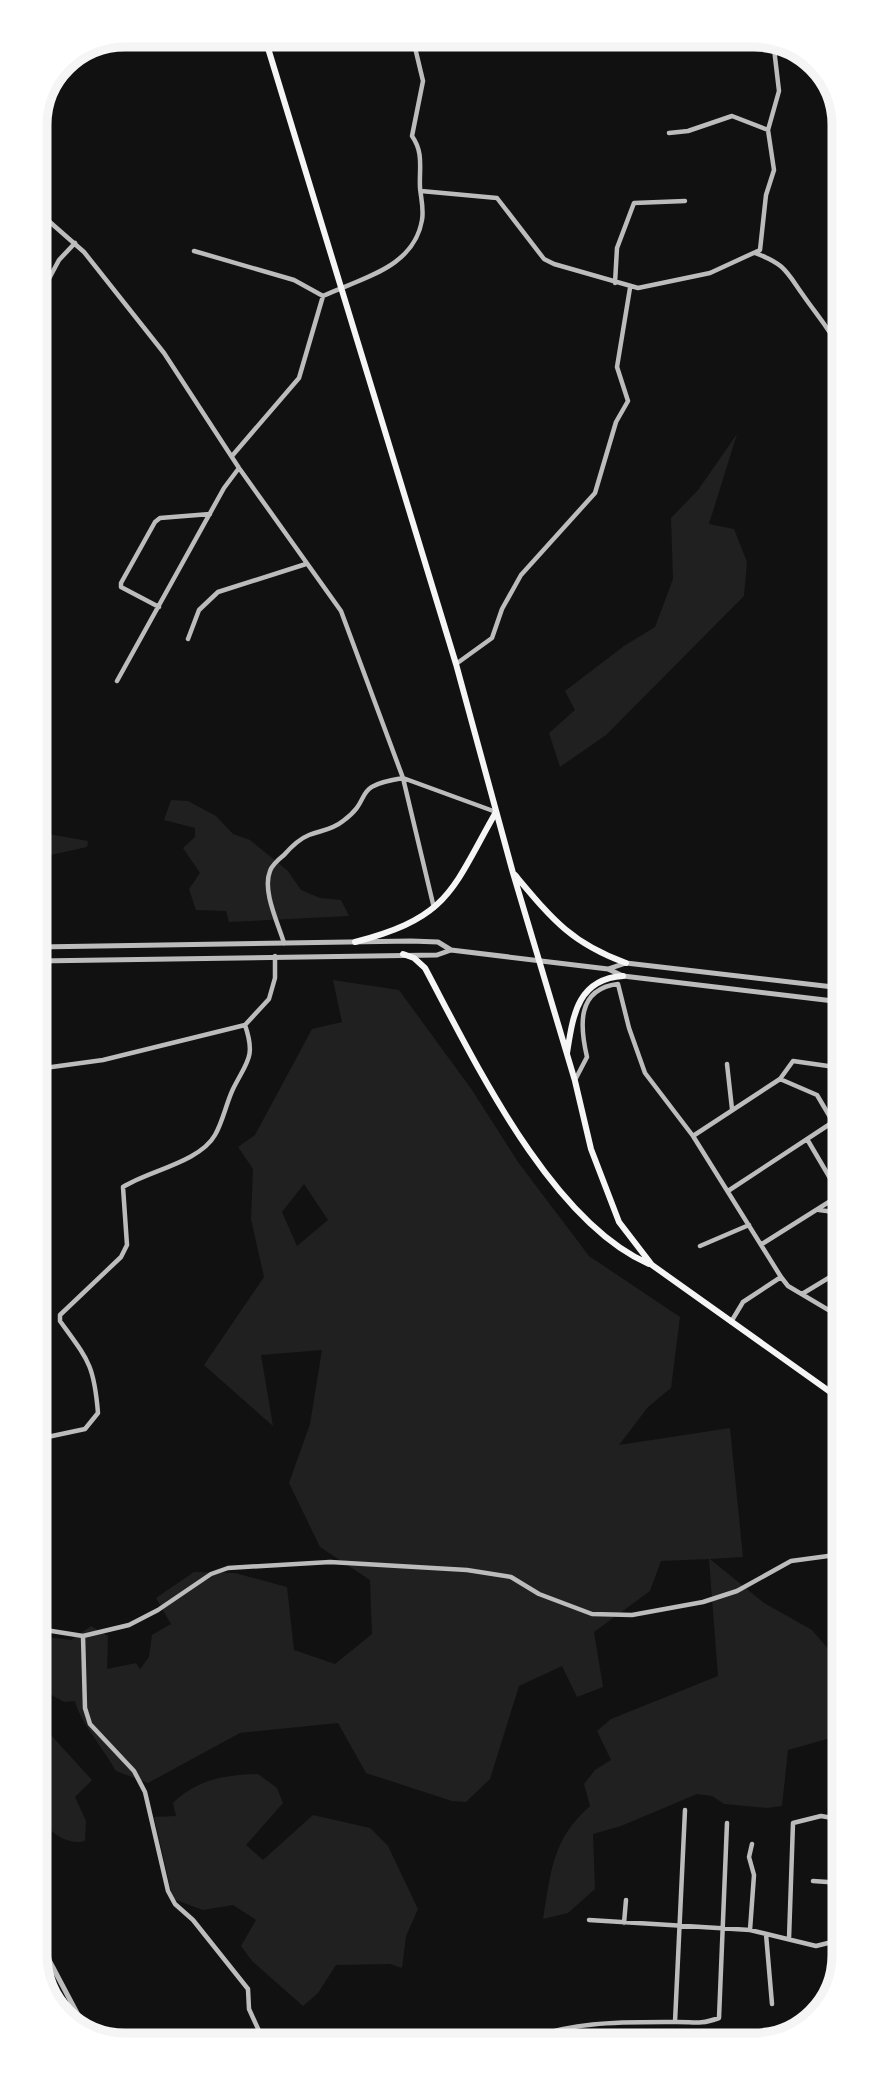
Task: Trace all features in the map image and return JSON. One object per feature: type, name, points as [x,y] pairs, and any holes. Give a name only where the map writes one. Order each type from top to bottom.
[{"type":"main road","points":[[268,47],[343,286],[456,664],[537,959],[575,1081],[591,1149],[610,1203],[630,1239],[652,1265]]},
{"type":"main road","points":[[355,942],[394,932],[434,909],[455,887],[496,812]]},
{"type":"main road","points":[[513,873],[567,932],[592,951],[626,963]]},
{"type":"main road","points":[[403,954],[414,958],[425,968],[480,1072],[532,1155],[590,1222],[619,1248],[652,1265],[832,1393]]},
{"type":"main road","points":[[566,1055],[573,1014],[583,997],[605,977],[623,976]]},
{"type":"street","points":[[232,456],[299,378],[323,296],[390,267],[405,255],[414,243],[422,221],[419,147],[412,136],[423,80],[415,47]]},
{"type":"street","points":[[421,191],[497,198],[544,258],[554,264],[630,288],[710,273],[760,250],[766,195],[774,170],[768,130],[779,91],[774,50]]},
{"type":"street","points":[[669,133],[688,131],[732,116],[768,130]]},
{"type":"street","points":[[615,283],[617,248],[634,202],[685,201]]},
{"type":"street","points":[[47,219],[75,243],[164,353],[239,468],[341,611],[403,778],[434,909]]},
{"type":"street","points":[[47,282],[59,260],[75,243]]},
{"type":"street","points":[[194,251],[294,280],[323,296]]},
{"type":"street","points":[[754,253],[782,265],[832,334]]},
{"type":"street","points":[[456,664],[492,638],[502,609],[521,575],[595,493],[616,422],[628,401],[617,367],[630,288]]},
{"type":"street","points":[[117,681],[209,514],[239,468]]},
{"type":"street","points":[[159,607],[121,587],[121,583],[155,522],[160,519],[209,514]]},
{"type":"street","points":[[188,639],[199,610],[218,593],[228,587],[306,564]]},
{"type":"street","points":[[284,943],[267,884],[270,868],[308,835],[333,829],[353,814],[370,785],[403,778],[496,812]]},
{"type":"street","points":[[47,947],[438,942],[451,950]]},
{"type":"street","points":[[47,961],[437,955],[451,950],[608,969],[623,976],[832,1001]]},
{"type":"street","points":[[47,1068],[103,1060],[245,1025],[269,999],[275,978],[275,956]]},
{"type":"street","points":[[608,969],[626,963],[832,987]]},
{"type":"street","points":[[575,1081],[587,1057],[580,1026],[583,1012],[600,990],[618,984],[633,1042],[645,1073],[693,1136],[781,1277],[802,1294],[832,1312]]},
{"type":"street","points":[[47,1437],[85,1429],[97,1413],[95,1376],[90,1363],[60,1321],[60,1315],[121,1257],[127,1245],[123,1187],[178,1164],[215,1137],[232,1091],[251,1058],[252,1045],[245,1025]]},
{"type":"street","points":[[693,1136],[780,1079],[793,1062],[832,1067]]},
{"type":"street","points":[[727,1064],[732,1109]]},
{"type":"street","points":[[780,1079],[817,1095],[832,1120]]},
{"type":"street","points":[[728,1191],[832,1123]]},
{"type":"street","points":[[807,1139],[832,1181]]},
{"type":"street","points":[[762,1244],[832,1200]]},
{"type":"street","points":[[818,1210],[832,1212]]},
{"type":"street","points":[[700,1246],[750,1225]]},
{"type":"street","points":[[802,1294],[832,1275]]},
{"type":"street","points":[[732,1322],[743,1302],[781,1277]]},
{"type":"street","points":[[47,1630],[83,1636],[129,1625],[158,1610],[211,1574],[228,1568],[330,1562],[467,1570],[511,1577],[540,1594],[592,1614],[632,1615],[703,1601],[737,1591],[791,1561],[832,1555]]},
{"type":"street","points":[[83,1636],[85,1708],[90,1724],[134,1771],[145,1792],[169,1891],[175,1904],[208,1937],[248,1989],[248,2009],[260,2033]]},
{"type":"street","points":[[676,2022],[685,1810]]},
{"type":"street","points":[[789,1940],[793,1823],[821,1816],[832,1818]]},
{"type":"street","points":[[550,2033],[568,2027],[676,2022],[698,2025],[719,2018],[727,1823]]},
{"type":"street","points":[[750,1930],[754,1875],[750,1857],[752,1843]]},
{"type":"street","points":[[813,1881],[832,1882]]},
{"type":"street","points":[[624,1923],[626,1900]]},
{"type":"street","points":[[589,1920],[750,1930],[816,1946],[832,1942]]},
{"type":"street","points":[[766,1934],[772,2004]]},
{"type":"street","points":[[47,1957],[78,2017]]},
{"type":"shaded area","points":[[737,434],[709,524],[734,529],[747,562],[744,596],[606,735],[560,767],[549,733],[575,710],[565,691],[624,646],[655,627],[673,579],[671,518],[698,490]]},
{"type":"shaded area","points":[[171,800],[188,801],[216,816],[233,834],[250,840],[288,871],[301,890],[320,898],[341,900],[349,916],[229,922],[226,911],[196,910],[189,889],[200,873],[183,848],[195,837],[195,828],[164,820]]},
{"type":"shaded area","points":[[47,834],[88,841],[87,847],[47,856]]},
{"type":"shaded area","points":[[333,980],[399,990],[472,1090],[518,1162],[589,1256],[680,1317],[671,1388],[648,1407],[619,1445],[730,1428],[743,1557],[710,1559],[764,1603],[812,1630],[832,1652],[832,1693],[828,1695],[832,1736],[788,1750],[782,1806],[767,1808],[724,1804],[712,1796],[697,1794],[621,1826],[593,1834],[595,1889],[568,1913],[543,1919],[555,1857],[568,1831],[590,1806],[584,1784],[595,1770],[611,1760],[597,1731],[611,1719],[718,1676],[709,1559],[661,1561],[650,1591],[594,1632],[603,1687],[577,1697],[562,1666],[519,1686],[490,1779],[466,1802],[452,1801],[366,1773],[338,1723],[240,1733],[148,1783],[116,1771],[77,1709],[75,1701],[64,1702],[47,1692],[47,1637],[71,1640],[91,1626],[108,1636],[107,1669],[136,1663],[140,1669],[149,1657],[152,1635],[171,1624],[156,1598],[194,1572],[235,1573],[287,1587],[294,1650],[335,1664],[372,1634],[370,1580],[320,1547],[289,1483],[310,1424],[322,1350],[261,1355],[273,1426],[204,1365],[264,1277],[251,1219],[253,1169],[238,1147],[255,1135],[312,1029],[342,1022]],"holes":[[[304,1184],[328,1220],[297,1246],[282,1212]]]},
{"type":"shaded area","points":[[47,1731],[92,1780],[75,1797],[86,1821],[85,1841],[72,1842],[47,1828]]},
{"type":"shaded area","points":[[258,1774],[277,1788],[283,1803],[246,1845],[263,1860],[313,1815],[370,1828],[388,1846],[418,1909],[406,1936],[402,1968],[390,1964],[336,1965],[318,1993],[303,2006],[252,1961],[241,1946],[256,1920],[233,1905],[203,1910],[173,1899],[154,1817],[176,1816],[173,1803],[192,1788],[223,1777]]}]
